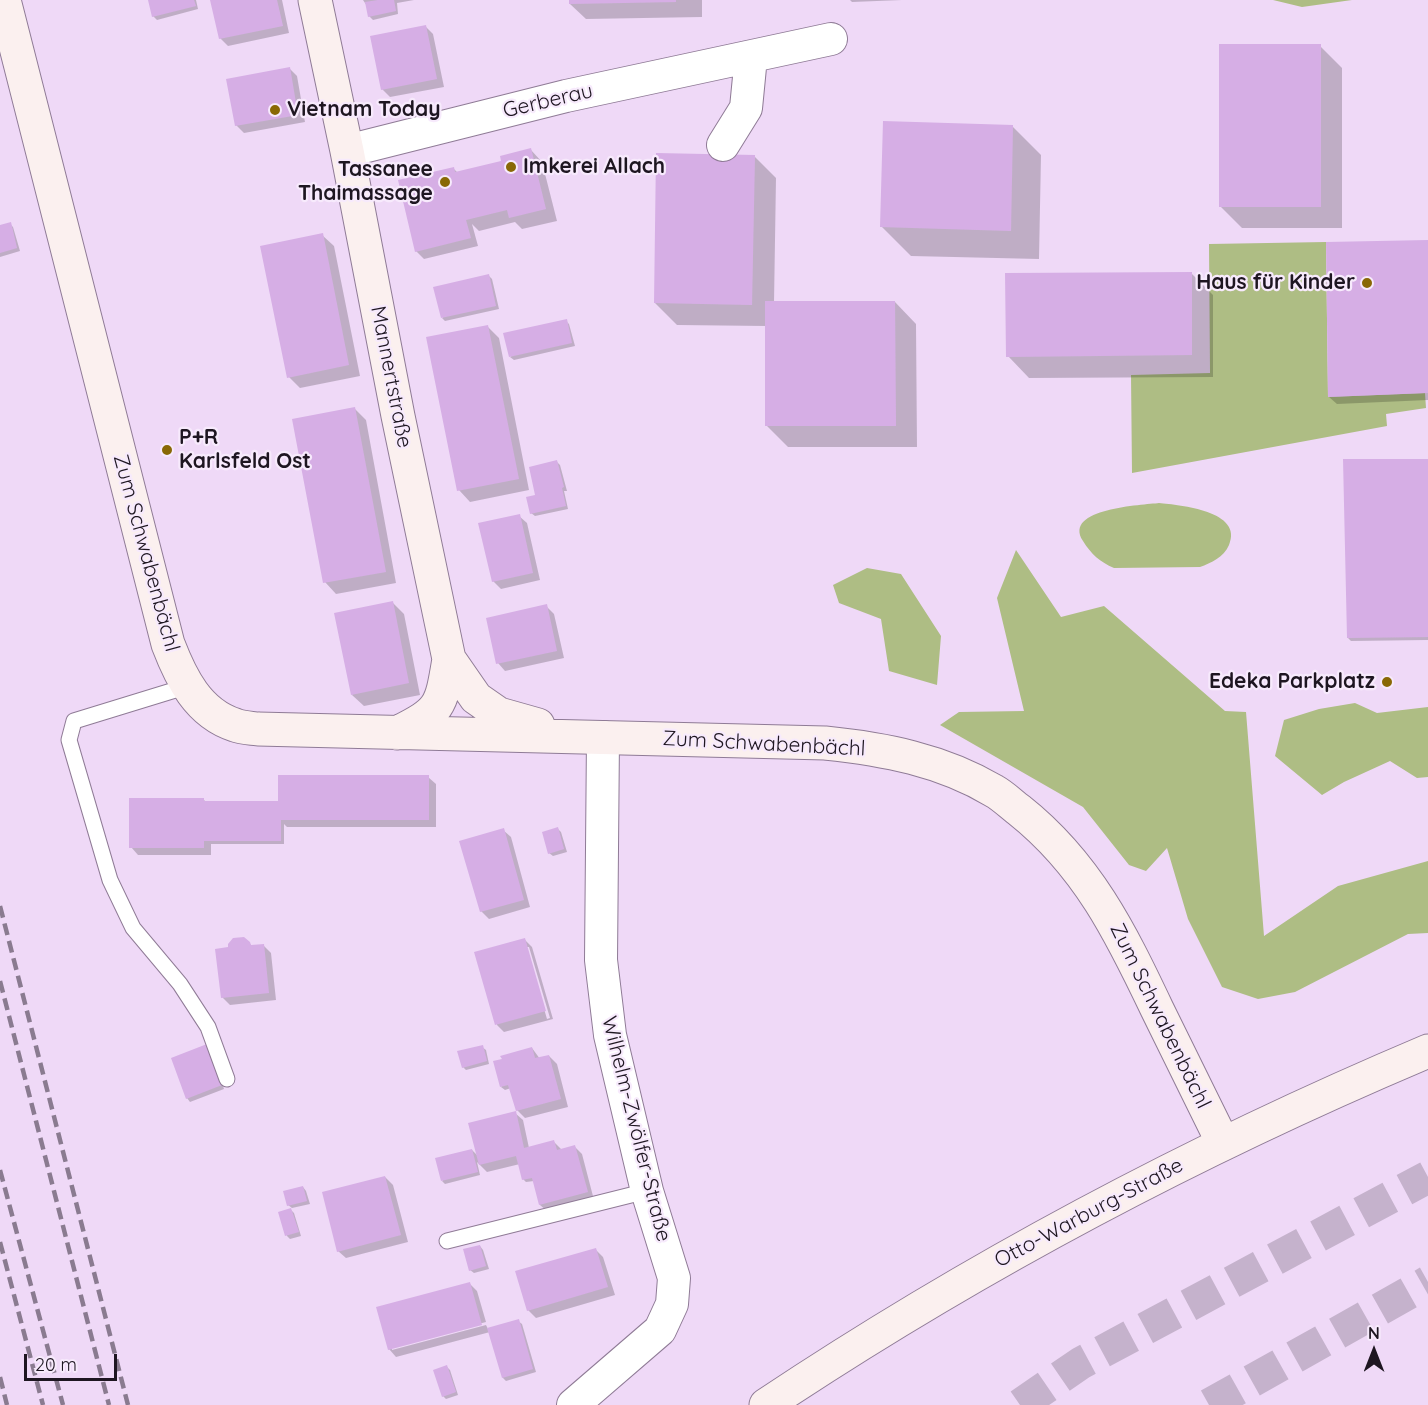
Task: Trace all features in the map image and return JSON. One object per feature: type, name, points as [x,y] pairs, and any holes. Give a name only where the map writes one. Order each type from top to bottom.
[{"type":"street","name":"Zum Schwabenbächl","points":[[4,0],[168,644],[176,666],[198,701],[213,714],[235,725],[258,729],[760,741],[864,747],[902,754],[951,770],[995,792],[1043,830],[1075,865],[1099,898],[1123,938],[1223,1143]]},
{"type":"street","name":"Mannertstraße","points":[[315,0],[449,659],[444,693],[434,710],[422,720],[397,733]]},
{"type":"street","name":"Gerberau","points":[[346,151],[566,96],[831,39]]},
{"type":"street","points":[[723,145],[746,108],[751,57]]},
{"type":"street","name":"Zum Schwabenbächl","points":[[449,659],[476,698],[499,714],[549,728],[603,737]]},
{"type":"street","name":"Wilhelm-Zwölfer-Straße","points":[[573,1405],[660,1330],[672,1304],[674,1278],[647,1191],[610,1035],[601,960],[603,737]]},
{"type":"street","name":"Otto-Warburg-Straße","points":[[766,1405],[952,1287],[1052,1231],[1223,1143],[1428,1051]]},
{"type":"lane","points":[[188,687],[74,721],[69,740],[110,880],[132,928],[180,984],[208,1027],[227,1080]]},
{"type":"lane","points":[[447,1241],[647,1191]]},
{"type":"green space","points":[[1273,0],[1352,0],[1302,7]]},
{"type":"green space","points":[[1326,242],[1328,397],[1425,393],[1426,408],[1386,414],[1387,426],[1132,473],[1131,375],[1210,373],[1209,244]]},
{"type":"green space","points":[[1159,503],[1194,508],[1219,517],[1227,524],[1231,534],[1227,549],[1217,559],[1200,567],[1114,568],[1096,557],[1083,541],[1080,530],[1084,521],[1094,515],[1122,507]]},
{"type":"green space","points":[[1016,550],[1061,617],[1104,606],[1225,711],[1246,712],[1264,936],[1338,886],[1428,861],[1428,933],[1408,934],[1295,992],[1258,999],[1222,987],[1188,919],[1167,848],[1146,871],[1129,865],[1083,807],[940,725],[959,712],[1024,711],[997,598]]},
{"type":"green space","points":[[867,568],[901,574],[941,636],[937,685],[889,671],[881,619],[839,603],[833,585]]},
{"type":"green space","points":[[1355,703],[1377,713],[1428,707],[1428,777],[1417,778],[1390,761],[1322,795],[1275,756],[1284,720],[1319,709]]},
{"type":"building","points":[[148,0],[194,0],[196,6],[152,17]]},
{"type":"building","points":[[210,0],[277,0],[283,26],[219,39]]},
{"type":"building","points":[[394,0],[396,11],[368,17],[365,2]]},
{"type":"building","points":[[569,0],[676,0],[676,2],[569,4]]},
{"type":"building","points":[[426,25],[437,79],[381,90],[370,36]]},
{"type":"building","points":[[1219,44],[1321,44],[1321,207],[1219,207]]},
{"type":"building","points":[[290,67],[298,115],[235,126],[226,79]]},
{"type":"building","points":[[883,121],[1013,125],[1011,231],[880,227]]},
{"type":"building","points":[[531,148],[546,209],[509,218],[507,210],[466,220],[471,238],[415,252],[398,180],[454,167],[455,172],[501,161],[500,156]]},
{"type":"building","points":[[656,153],[755,155],[752,305],[654,303]]},
{"type":"building","points":[[11,222],[17,248],[0,253],[0,225]]},
{"type":"building","points":[[323,233],[349,365],[287,378],[260,246]]},
{"type":"building","points":[[1428,240],[1428,393],[1328,397],[1326,242]]},
{"type":"building","points":[[1192,272],[1192,355],[1006,357],[1005,273]]},
{"type":"building","points":[[489,274],[496,306],[441,318],[433,287]]},
{"type":"building","points":[[765,301],[895,301],[896,426],[765,426]]},
{"type":"building","points":[[567,319],[572,343],[509,357],[503,333]]},
{"type":"building","points":[[488,325],[519,479],[457,491],[426,337]]},
{"type":"building","points":[[355,407],[386,572],[323,583],[292,419]]},
{"type":"building","points":[[1343,459],[1428,459],[1428,637],[1347,638]]},
{"type":"building","points":[[557,460],[566,506],[530,514],[526,497],[535,495],[529,467]]},
{"type":"building","points":[[520,514],[533,573],[492,582],[478,523]]},
{"type":"building","points":[[393,601],[409,683],[351,695],[334,613]]},
{"type":"building","points":[[547,604],[557,651],[496,664],[486,618]]},
{"type":"building","points":[[278,775],[429,775],[429,820],[281,820],[281,841],[204,841],[204,848],[129,848],[129,798],[278,801]]},
{"type":"building","points":[[558,827],[564,849],[548,854],[542,832]]},
{"type":"building","points":[[504,828],[524,900],[480,912],[459,841]]},
{"type":"building","points":[[244,937],[251,945],[264,944],[269,993],[221,998],[215,949],[228,947],[233,938]]},
{"type":"building","points":[[525,938],[546,1011],[495,1025],[474,952]]},
{"type":"building","points":[[207,1044],[222,1085],[186,1099],[171,1058]]},
{"type":"building","points":[[483,1045],[487,1061],[462,1068],[457,1051]]},
{"type":"building","points":[[532,1047],[535,1058],[549,1055],[561,1099],[516,1111],[508,1085],[500,1087],[493,1061],[502,1059],[500,1056]]},
{"type":"building","points":[[516,1111],[524,1148],[554,1140],[557,1150],[575,1145],[588,1192],[539,1205],[532,1178],[522,1180],[516,1156],[479,1165],[468,1123]]},
{"type":"building","points":[[472,1149],[478,1172],[441,1181],[435,1158]]},
{"type":"building","points":[[385,1176],[401,1235],[337,1252],[322,1192]]},
{"type":"building","points":[[303,1186],[307,1201],[287,1206],[283,1191]]},
{"type":"building","points":[[291,1208],[299,1232],[285,1236],[278,1212]]},
{"type":"building","points":[[480,1245],[486,1266],[469,1271],[463,1249]]},
{"type":"building","points":[[596,1248],[608,1287],[527,1311],[515,1271]]},
{"type":"building","points":[[470,1282],[482,1325],[388,1350],[376,1307]]},
{"type":"building","points":[[519,1319],[533,1369],[502,1378],[487,1328]]},
{"type":"building","points":[[447,1365],[456,1392],[442,1397],[433,1370]]},
{"type":"tunnel","points":[[1020,1405],[1081,1363],[1428,1177]]},
{"type":"tunnel","points":[[1209,1405],[1428,1282]]},
{"type":"railway","points":[[0,906],[128,1405]]},
{"type":"railway","points":[[0,981],[109,1405]]},
{"type":"railway","points":[[0,1170],[63,1405]]},
{"type":"railway","points":[[0,1242],[43,1405]]},
{"type":"railway","points":[[0,1377],[7,1405]]},
{"type":"place","name":"Vietnam Today","points":[[275,110]]},
{"type":"place","name":"Imkerei Allach","points":[[511,167]]},
{"type":"place","name":"Tassanee Thaimassage","points":[[445,182]]},
{"type":"place","name":"Haus für Kinder","points":[[1367,283]]},
{"type":"place","name":"P+R Karlsfeld Ost","points":[[167,450]]},
{"type":"place","name":"Edeka Parkplatz","points":[[1387,682]]}]
